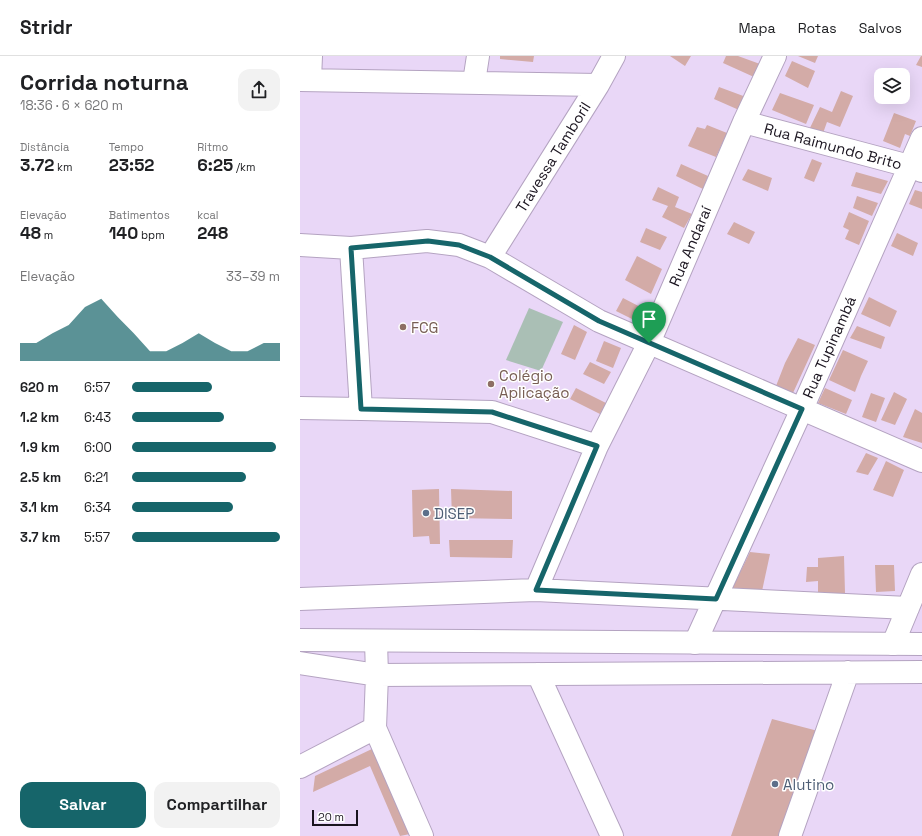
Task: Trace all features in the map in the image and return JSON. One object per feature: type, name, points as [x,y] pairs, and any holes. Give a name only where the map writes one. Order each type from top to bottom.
[{"type":"main road","points":[[311,56],[305,79],[598,85]]},
{"type":"main road","points":[[474,82],[478,56]]},
{"type":"main road","name":"Travessa Tamboril","points":[[490,257],[598,85],[614,56]]},
{"type":"main road","name":"Rua Andaraí","points":[[536,590],[597,446],[649,343],[744,122],[775,56]]},
{"type":"main road","name":"Rua Raimundo Brito","points":[[744,122],[915,169]]},
{"type":"main road","name":"Rua Tupinambá","points":[[695,643],[802,409],[915,169],[922,138]]},
{"type":"main road","points":[[300,245],[351,248],[428,241],[459,245],[490,257],[599,321],[922,461]]},
{"type":"main road","points":[[351,248],[361,409]]},
{"type":"main road","points":[[300,408],[492,412],[597,446]]},
{"type":"main road","points":[[893,644],[922,574]]},
{"type":"main road","points":[[300,599],[536,590],[908,608]]},
{"type":"main road","points":[[300,640],[922,644]]},
{"type":"main road","points":[[376,641],[376,728],[422,836]]},
{"type":"main road","points":[[300,664],[377,675],[922,672]]},
{"type":"main road","points":[[790,836],[848,672]]},
{"type":"main road","points":[[538,674],[612,836]]},
{"type":"main road","points":[[300,767],[376,728]]},
{"type":"green space","points":[[529,308],[563,322],[541,371],[506,360]]},
{"type":"building","points":[[500,56],[534,56],[533,62],[500,59]]},
{"type":"building","points":[[670,56],[691,56],[685,66]]},
{"type":"building","points":[[726,56],[738,56],[760,64],[754,77],[723,63]]},
{"type":"building","points":[[798,56],[818,56],[815,63]]},
{"type":"building","points":[[922,56],[922,67],[916,65]]},
{"type":"building","points":[[792,61],[815,71],[808,88],[785,76]]},
{"type":"building","points":[[719,87],[746,97],[739,110],[714,99]]},
{"type":"building","points":[[841,91],[853,96],[840,127],[827,122],[822,136],[809,130],[820,107],[832,112]]},
{"type":"building","points":[[780,93],[814,105],[806,124],[772,110]]},
{"type":"building","points":[[894,113],[916,121],[910,136],[905,134],[900,148],[883,141]]},
{"type":"building","points":[[707,125],[727,133],[716,157],[688,146],[697,127],[705,129]]},
{"type":"building","points":[[812,159],[822,163],[814,182],[804,178]]},
{"type":"building","points":[[681,164],[708,176],[703,189],[676,176]]},
{"type":"building","points":[[748,169],[772,178],[768,191],[742,180]]},
{"type":"building","points":[[856,172],[888,181],[881,194],[851,186]]},
{"type":"building","points":[[658,187],[679,197],[675,207],[692,214],[684,228],[662,217],[668,206],[652,200]]},
{"type":"building","points":[[915,190],[922,192],[922,209],[909,204]]},
{"type":"building","points":[[857,196],[878,203],[872,216],[853,208]]},
{"type":"building","points":[[849,212],[869,221],[859,245],[845,239],[849,230],[843,227]]},
{"type":"building","points":[[734,222],[755,232],[749,244],[727,234]]},
{"type":"building","points":[[646,228],[667,237],[660,250],[640,242]]},
{"type":"building","points":[[897,233],[918,243],[913,256],[891,246]]},
{"type":"building","points":[[637,256],[662,269],[651,294],[625,280]]},
{"type":"building","points":[[869,297],[897,311],[890,327],[861,314]]},
{"type":"building","points":[[623,298],[650,312],[644,325],[616,311]]},
{"type":"building","points":[[574,325],[587,332],[575,360],[561,354]]},
{"type":"building","points":[[857,326],[885,337],[881,349],[850,338]]},
{"type":"building","points":[[798,338],[815,345],[793,393],[776,386],[785,363]]},
{"type":"building","points":[[604,341],[621,348],[613,368],[596,361]]},
{"type":"building","points":[[843,350],[868,361],[855,392],[829,380]]},
{"type":"building","points":[[590,362],[611,372],[604,384],[583,374]]},
{"type":"building","points":[[576,388],[606,403],[600,414],[570,399]]},
{"type":"building","points":[[825,388],[852,400],[846,414],[818,403]]},
{"type":"building","points":[[894,392],[907,399],[895,425],[881,420]]},
{"type":"building","points":[[871,393],[885,398],[876,422],[862,417]]},
{"type":"building","points":[[915,409],[922,413],[922,443],[903,437]]},
{"type":"building","points":[[866,453],[878,458],[868,475],[856,472]]},
{"type":"building","points":[[886,461],[904,470],[893,497],[873,490]]},
{"type":"building","name":"DISEP","points":[[439,489],[440,544],[430,544],[429,536],[413,537],[412,490]]},
{"type":"building","points":[[451,489],[512,491],[512,519],[452,518]]},
{"type":"building","points":[[449,540],[513,540],[512,558],[450,557]]},
{"type":"building","points":[[750,552],[770,554],[762,591],[731,591]]},
{"type":"building","points":[[844,556],[845,593],[818,593],[818,581],[806,582],[807,567],[818,567],[818,558]]},
{"type":"building","points":[[875,565],[894,565],[895,591],[876,592]]},
{"type":"building","name":"Alutino","points":[[772,719],[818,731],[781,836],[731,836]]},
{"type":"building","points":[[374,748],[410,834],[400,836],[370,766],[313,792],[315,776]]},
{"type":"place","name":"FCG","points":[[403,327]]},
{"type":"place","name":"Colégio Aplicação","points":[[491,384]]},
{"type":"place","name":"DISEP","points":[[426,513]]},
{"type":"place","name":"Alutino","points":[[775,784]]},
{"type":"route","points":[[428,241],[459,245],[490,257],[599,321],[649,343],[802,409],[716,599],[536,590],[597,446],[492,412],[361,409],[351,248],[428,241]]}]
